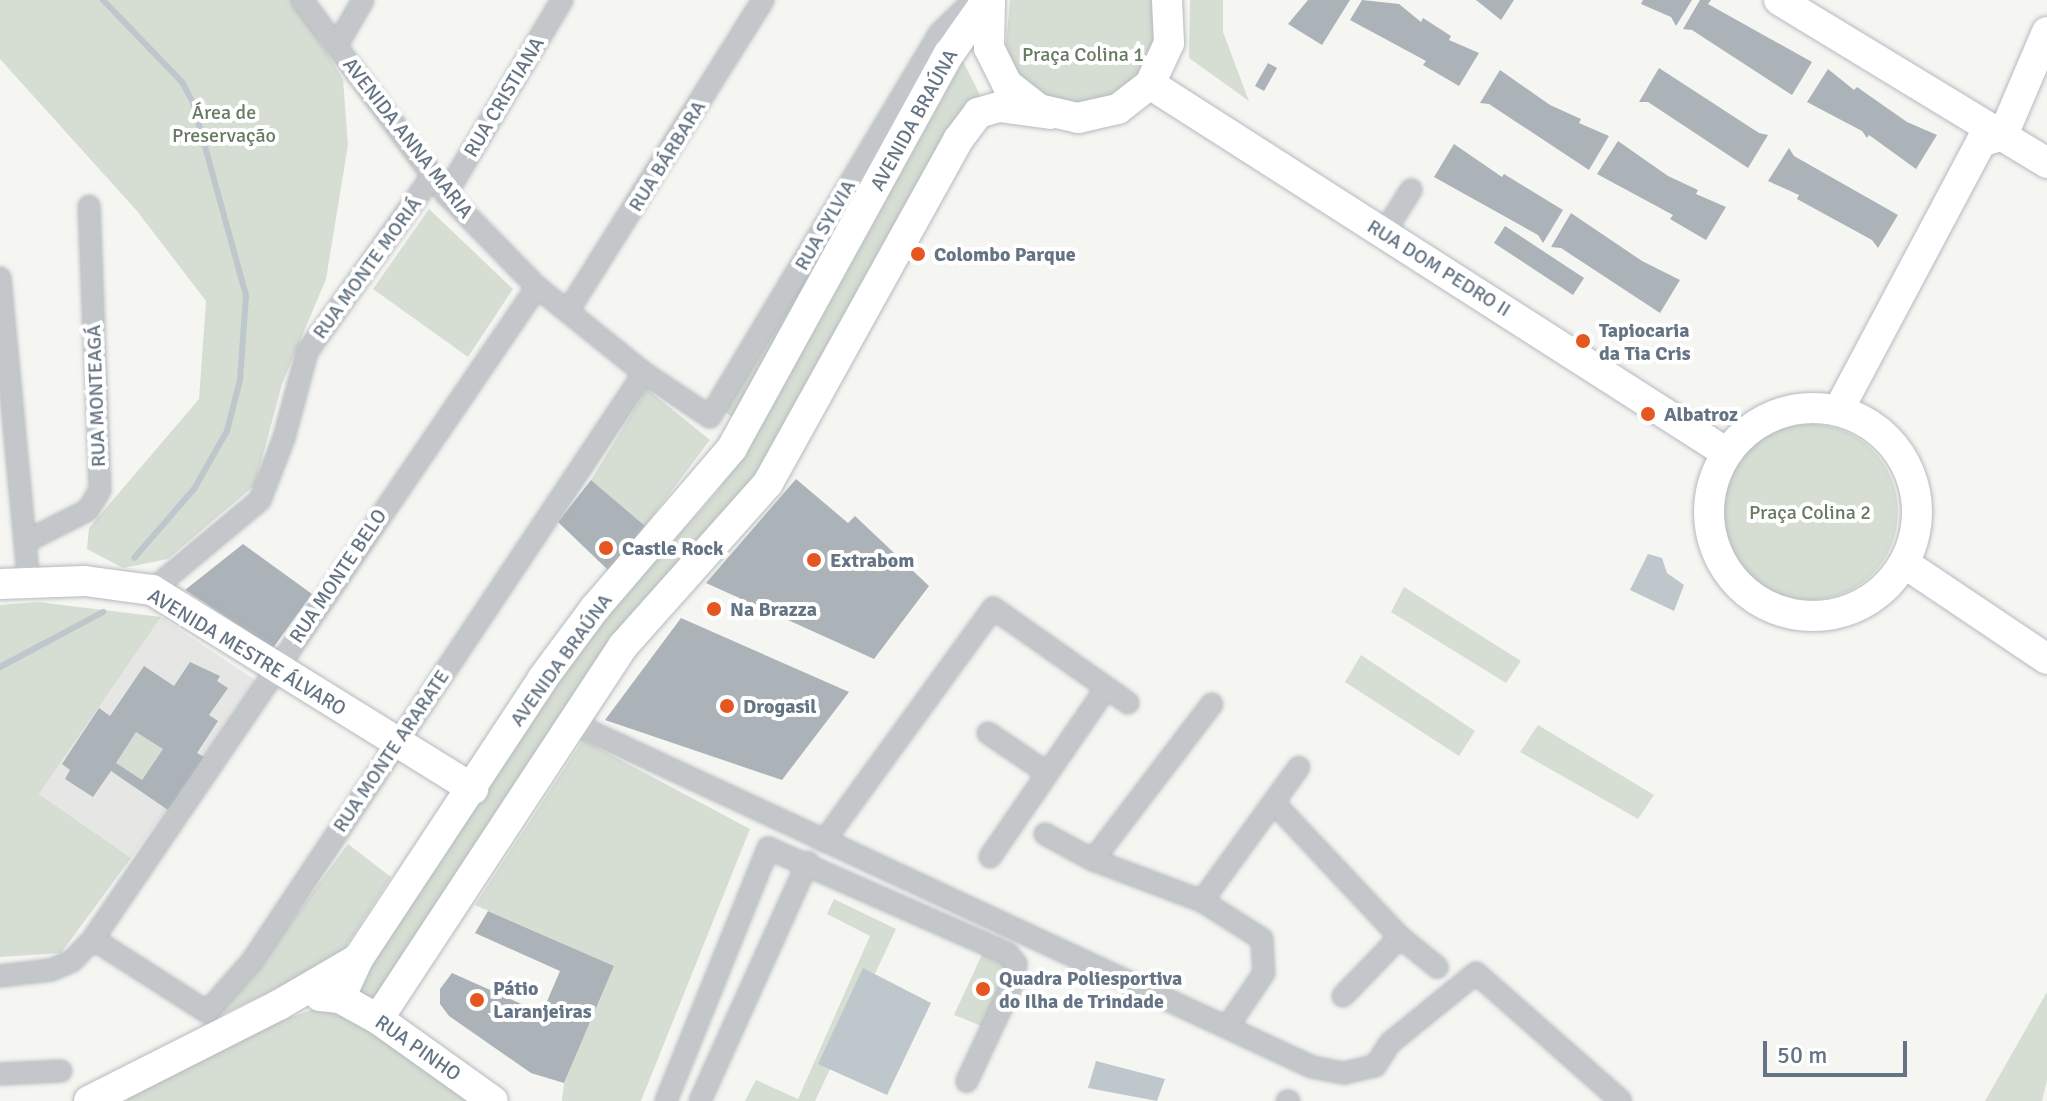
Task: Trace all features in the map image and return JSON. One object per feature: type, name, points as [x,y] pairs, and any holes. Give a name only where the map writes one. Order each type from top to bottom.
[{"type":"street","name":"AVENIDA ANNA MARIA","points":[[302,0],[446,194],[537,287],[644,373],[710,417]]},
{"type":"street","points":[[336,47],[363,0]]},
{"type":"street","name":"RUA CRISTIANA","points":[[446,194],[562,0]]},
{"type":"street","name":"RUA BÁRBARA","points":[[568,311],[763,0]]},
{"type":"street","name":"RUA SYLVIA","points":[[710,417],[939,34],[974,0]]},
{"type":"street","points":[[988,0],[986,34],[999,73],[1027,102],[1051,114]]},
{"type":"street","name":"AVENIDA BRAÚNA","points":[[100,1099],[279,1005],[358,959],[595,608],[667,529],[746,426],[949,54],[988,0]]},
{"type":"street","points":[[378,1019],[570,722],[623,646],[768,483],[958,140],[978,113],[1007,105],[1078,118],[1105,114],[1130,102],[1150,84],[1169,43],[1167,0]]},
{"type":"street","points":[[1779,0],[2047,163]]},
{"type":"street","points":[[1838,411],[1981,142],[2003,135],[2047,32]]},
{"type":"street","name":"RUA DOM PEDRO II","points":[[1150,84],[1727,453]]},
{"type":"street","name":"RUA MONTE MORIÁ","points":[[152,590],[260,500],[284,438],[307,352],[432,176]]},
{"type":"street","points":[[1384,233],[1411,190]]},
{"type":"street","name":"RUA MONTEAGÁ","points":[[25,542],[88,510],[100,490],[89,206]]},
{"type":"street","points":[[0,278],[25,542],[14,583]]},
{"type":"street","name":"RUA MONTE BELO","points":[[0,976],[51,970],[72,961],[93,939],[276,666],[537,287]]},
{"type":"street","name":"RUA MONTE ARARATE","points":[[93,939],[207,1012],[252,961],[644,373]]},
{"type":"street","points":[[1807,408],[1838,411],[1877,430],[1906,464],[1918,506],[1915,536],[1904,563],[1872,598],[1843,612],[1795,615],[1751,596],[1728,573],[1710,529],[1713,482],[1727,453],[1753,427],[1778,414],[1807,408]]},
{"type":"street","points":[[1904,563],[2047,659]]},
{"type":"street","name":"AVENIDA MESTRE ÁLVARO","points":[[14,583],[85,581],[152,590],[473,789]]},
{"type":"street","points":[[824,841],[993,608],[1128,703]]},
{"type":"street","points":[[990,857],[1106,688]]},
{"type":"street","points":[[1093,860],[1212,704]]},
{"type":"street","points":[[570,722],[1312,1067],[1359,1073],[1375,1066],[1390,1043],[1476,973],[1621,1101]]},
{"type":"street","points":[[988,733],[1047,773]]},
{"type":"street","points":[[1202,901],[1299,767]]},
{"type":"street","points":[[1274,803],[1400,937],[1437,967]]},
{"type":"street","points":[[1045,834],[1093,860],[1202,901],[1262,939],[1267,954],[1264,973],[1228,1026]]},
{"type":"street","points":[[666,1101],[765,852],[774,849],[1008,954],[1016,964],[1010,989],[967,1081]]},
{"type":"street","points":[[700,1101],[808,862]]},
{"type":"street","points":[[1343,996],[1400,937]]},
{"type":"street","points":[[340,998],[358,959]]},
{"type":"street","name":"AVENIDA BRAÚNA","points":[[279,1005],[311,995],[340,998]]},
{"type":"street","name":"RUA PINHO","points":[[340,998],[378,1019],[493,1101]]},
{"type":"street","points":[[0,1074],[61,1071]]},
{"type":"shaded area","points":[[1648,554],[1662,558],[1667,573],[1684,585],[1674,611],[1630,590]]},
{"type":"shaded area","points":[[161,617],[258,682],[131,858],[39,794]]},
{"type":"shaded area","points":[[863,968],[931,1003],[887,1095],[818,1064]]},
{"type":"shaded area","points":[[1096,1061],[1165,1079],[1157,1101],[1088,1088]]},
{"type":"green space","name":"Área de Preservação","points":[[0,0],[293,0],[343,79],[348,145],[326,279],[282,384],[255,485],[168,559],[123,568],[87,549],[89,528],[199,399],[206,301],[137,211],[0,59]]},
{"type":"green space","name":"Praça Colina 1","points":[[1010,0],[1155,0],[1161,27],[1146,77],[1103,105],[1053,102],[1031,88],[1015,69],[1006,45]]},
{"type":"green space","points":[[1190,0],[1223,0],[1223,32],[1249,101],[1189,58]]},
{"type":"green space","points":[[963,61],[983,101],[769,458],[371,1003],[353,990],[525,729],[611,610],[716,493],[764,422]]},
{"type":"green space","points":[[858,183],[864,189],[732,417],[722,410]]},
{"type":"green space","points":[[429,209],[513,289],[468,357],[373,289]]},
{"type":"green space","points":[[647,389],[710,440],[645,526],[591,480]]},
{"type":"green space","name":"Praça Colina 2","points":[[1810,424],[1844,431],[1872,450],[1891,478],[1898,512],[1891,546],[1872,574],[1844,593],[1810,600],[1776,593],[1748,574],[1729,546],[1722,512],[1729,478],[1748,450],[1776,431]]},
{"type":"green space","points":[[1404,587],[1521,661],[1506,683],[1391,612]]},
{"type":"green space","points":[[38,602],[161,617],[39,794],[131,858],[61,953],[0,957],[0,605]]},
{"type":"green space","points":[[1361,655],[1475,731],[1459,756],[1345,682]]},
{"type":"green space","points":[[1538,725],[1654,795],[1638,819],[1520,752]]},
{"type":"green space","points":[[136,732],[163,749],[142,780],[116,763]]},
{"type":"green space","points":[[583,740],[750,829],[641,1101],[562,1101],[564,1083],[614,966],[475,905]]},
{"type":"green space","points":[[348,844],[391,877],[338,959],[204,1023],[250,978]]},
{"type":"green space","points":[[834,899],[896,929],[815,1101],[745,1101],[756,1080],[798,1099],[870,936],[827,914]]},
{"type":"green space","name":"Quadra Poliesportiva do Ilha de Trindade","points":[[984,950],[1012,964],[984,1027],[954,1015]]},
{"type":"green space","points":[[2047,992],[2047,1080],[2042,1101],[1985,1101]]},
{"type":"green space","points":[[335,1002],[485,1101],[127,1101],[128,1090],[282,1020]]},
{"type":"building","points":[[1308,0],[1350,0],[1322,45],[1288,24]]},
{"type":"building","points":[[1362,0],[1399,4],[1421,22],[1423,18],[1451,36],[1449,40],[1479,53],[1459,86],[1423,65],[1426,61],[1350,20]]},
{"type":"building","points":[[1476,0],[1514,0],[1501,20]]},
{"type":"building","points":[[1643,0],[1692,0],[1676,26],[1671,17],[1641,4]]},
{"type":"building","points":[[1700,0],[1711,0],[1708,4],[1812,62],[1792,95],[1692,30],[1683,29]]},
{"type":"building","points":[[1268,63],[1277,68],[1264,91],[1255,86]]},
{"type":"building","points":[[1659,68],[1759,133],[1768,135],[1748,168],[1648,102],[1639,102]]},
{"type":"building","points":[[1828,69],[1854,90],[1857,87],[1907,122],[1937,135],[1916,169],[1869,135],[1867,138],[1862,131],[1807,102]]},
{"type":"building","points":[[1500,70],[1550,105],[1581,119],[1579,123],[1609,136],[1589,170],[1489,104],[1480,103]]},
{"type":"building","points":[[1618,141],[1668,176],[1698,190],[1696,194],[1726,207],[1706,240],[1670,219],[1673,215],[1597,174]]},
{"type":"building","points":[[1454,144],[1502,177],[1504,174],[1563,210],[1543,243],[1538,235],[1434,177]]},
{"type":"building","points":[[1789,148],[1794,156],[1898,215],[1878,248],[1872,240],[1797,199],[1799,195],[1768,181]]},
{"type":"building","points":[[1571,213],[1642,261],[1680,280],[1660,313],[1561,248],[1551,247]]},
{"type":"building","points":[[1505,226],[1584,278],[1573,295],[1494,243]]},
{"type":"building","name":"Extrabom","points":[[796,479],[848,523],[855,516],[929,586],[874,659],[706,583]]},
{"type":"building","name":"Castle Rock","points":[[591,480],[645,526],[609,571],[558,522]]},
{"type":"building","points":[[243,544],[312,594],[273,648],[185,590]]},
{"type":"building","name":"Drogasil","points":[[681,618],[849,692],[782,780],[605,720]]},
{"type":"building","points":[[190,662],[220,676],[217,681],[228,688],[209,715],[218,721],[197,753],[204,757],[168,810],[111,771],[93,797],[65,779],[70,770],[62,764],[99,708],[110,716],[144,666],[174,686]],"holes":[[[136,732],[163,749],[142,780],[116,763]]]},
{"type":"building","name":"Pátio Laranjeiras","points":[[488,911],[614,966],[564,1083],[531,1073],[449,1016],[440,1004],[440,989],[452,973],[542,1013],[560,971],[475,933]]},
{"type":"waterway","points":[[103,0],[182,82],[193,103],[246,296],[240,380],[227,431],[194,489],[134,558]]},
{"type":"waterway","points":[[0,667],[103,612]]},
{"type":"place","name":"Colombo Parque","points":[[918,254]]},
{"type":"place","name":"Tapiocaria da Tia Cris","points":[[1583,341]]},
{"type":"place","name":"Albatroz","points":[[1648,414]]},
{"type":"place","name":"Castle Rock","points":[[606,548]]},
{"type":"place","name":"Extrabom","points":[[814,560]]},
{"type":"place","name":"Na Brazza","points":[[714,609]]},
{"type":"place","name":"Drogasil","points":[[727,706]]},
{"type":"place","name":"Quadra Poliesportiva do Ilha de Trindade","points":[[983,989]]},
{"type":"place","name":"Pátio Laranjeiras","points":[[477,1000]]}]
